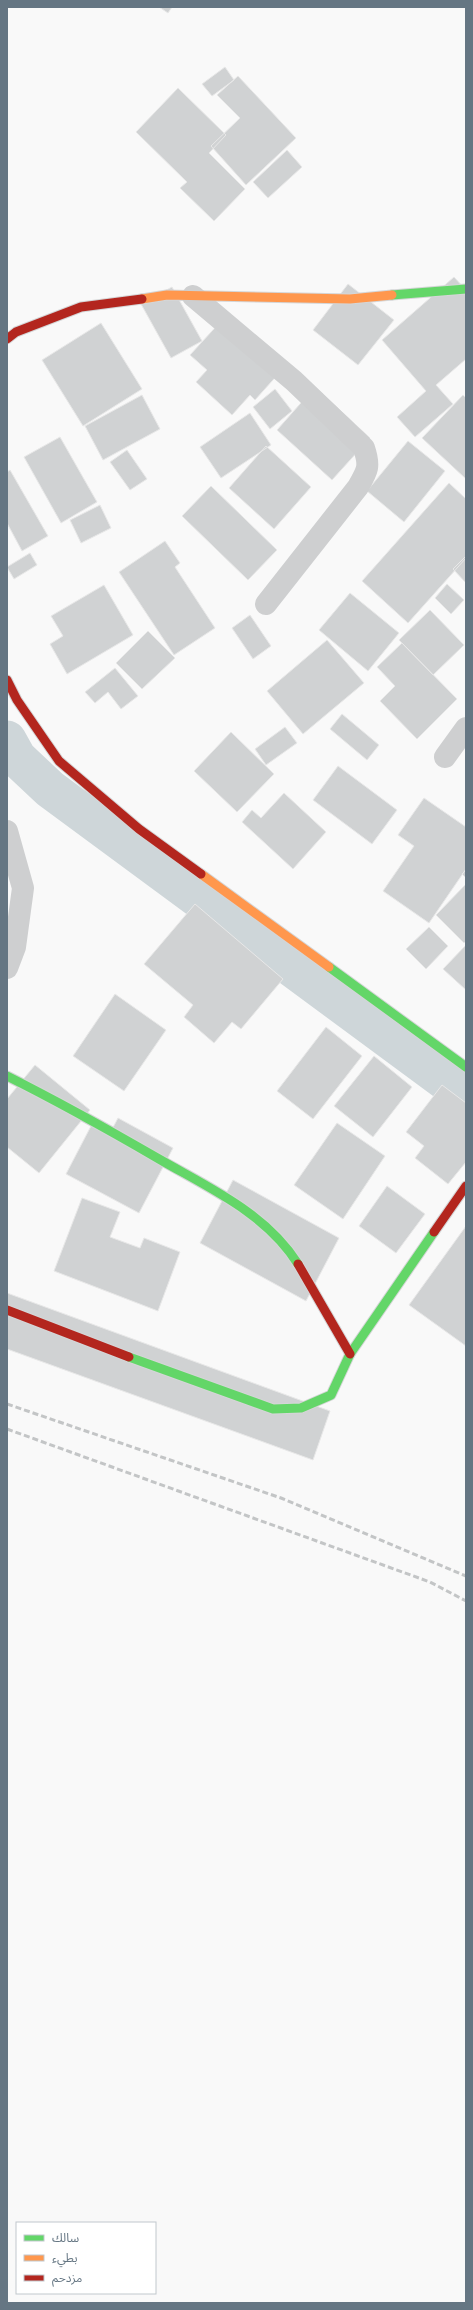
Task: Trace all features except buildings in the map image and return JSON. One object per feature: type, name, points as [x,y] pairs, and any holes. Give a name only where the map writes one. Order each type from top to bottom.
[{"type":"street","points":[[7,339],[16,332],[81,307],[167,295],[350,299],[466,289]]},
{"type":"street","points":[[194,296],[300,387],[364,448],[369,463],[366,474],[358,486],[266,604]]},
{"type":"street","points":[[7,680],[17,700],[59,761],[139,829],[466,1067]]},
{"type":"street","points":[[445,757],[466,728]]},
{"type":"street","points":[[7,831],[23,888],[15,947],[7,968]]},
{"type":"street","points":[[7,1076],[67,1106],[249,1211],[289,1250],[315,1291],[350,1354]]},
{"type":"street","points":[[7,1310],[78,1339],[273,1409],[301,1408],[331,1395],[350,1354],[466,1186]]},
{"type":"waterway","points":[[7,740],[17,758],[50,789],[466,1096]]},
{"type":"railway","points":[[7,1404],[281,1498],[466,1576]]},
{"type":"railway","points":[[7,1429],[430,1582],[466,1601]]},
{"type":"traffic: fast","points":[[392,295],[466,289]]},
{"type":"traffic: fast","points":[[329,967],[466,1067]]},
{"type":"traffic: fast","points":[[7,1076],[103,1127],[235,1203],[270,1230],[285,1246],[298,1264]]},
{"type":"traffic: fast","points":[[129,1357],[273,1409],[301,1408],[331,1395],[350,1354],[434,1232]]},
{"type":"traffic: slow","points":[[142,299],[167,295],[350,299],[392,295]]},
{"type":"traffic: slow","points":[[201,874],[329,967]]},
{"type":"traffic: jam","points":[[7,339],[16,332],[81,307],[142,299]]},
{"type":"traffic: jam","points":[[7,680],[17,700],[59,761],[139,829],[201,874]]},
{"type":"traffic: jam","points":[[434,1232],[466,1186]]},
{"type":"traffic: jam","points":[[298,1264],[350,1354]]},
{"type":"traffic: jam","points":[[7,1310],[129,1357]]}]
